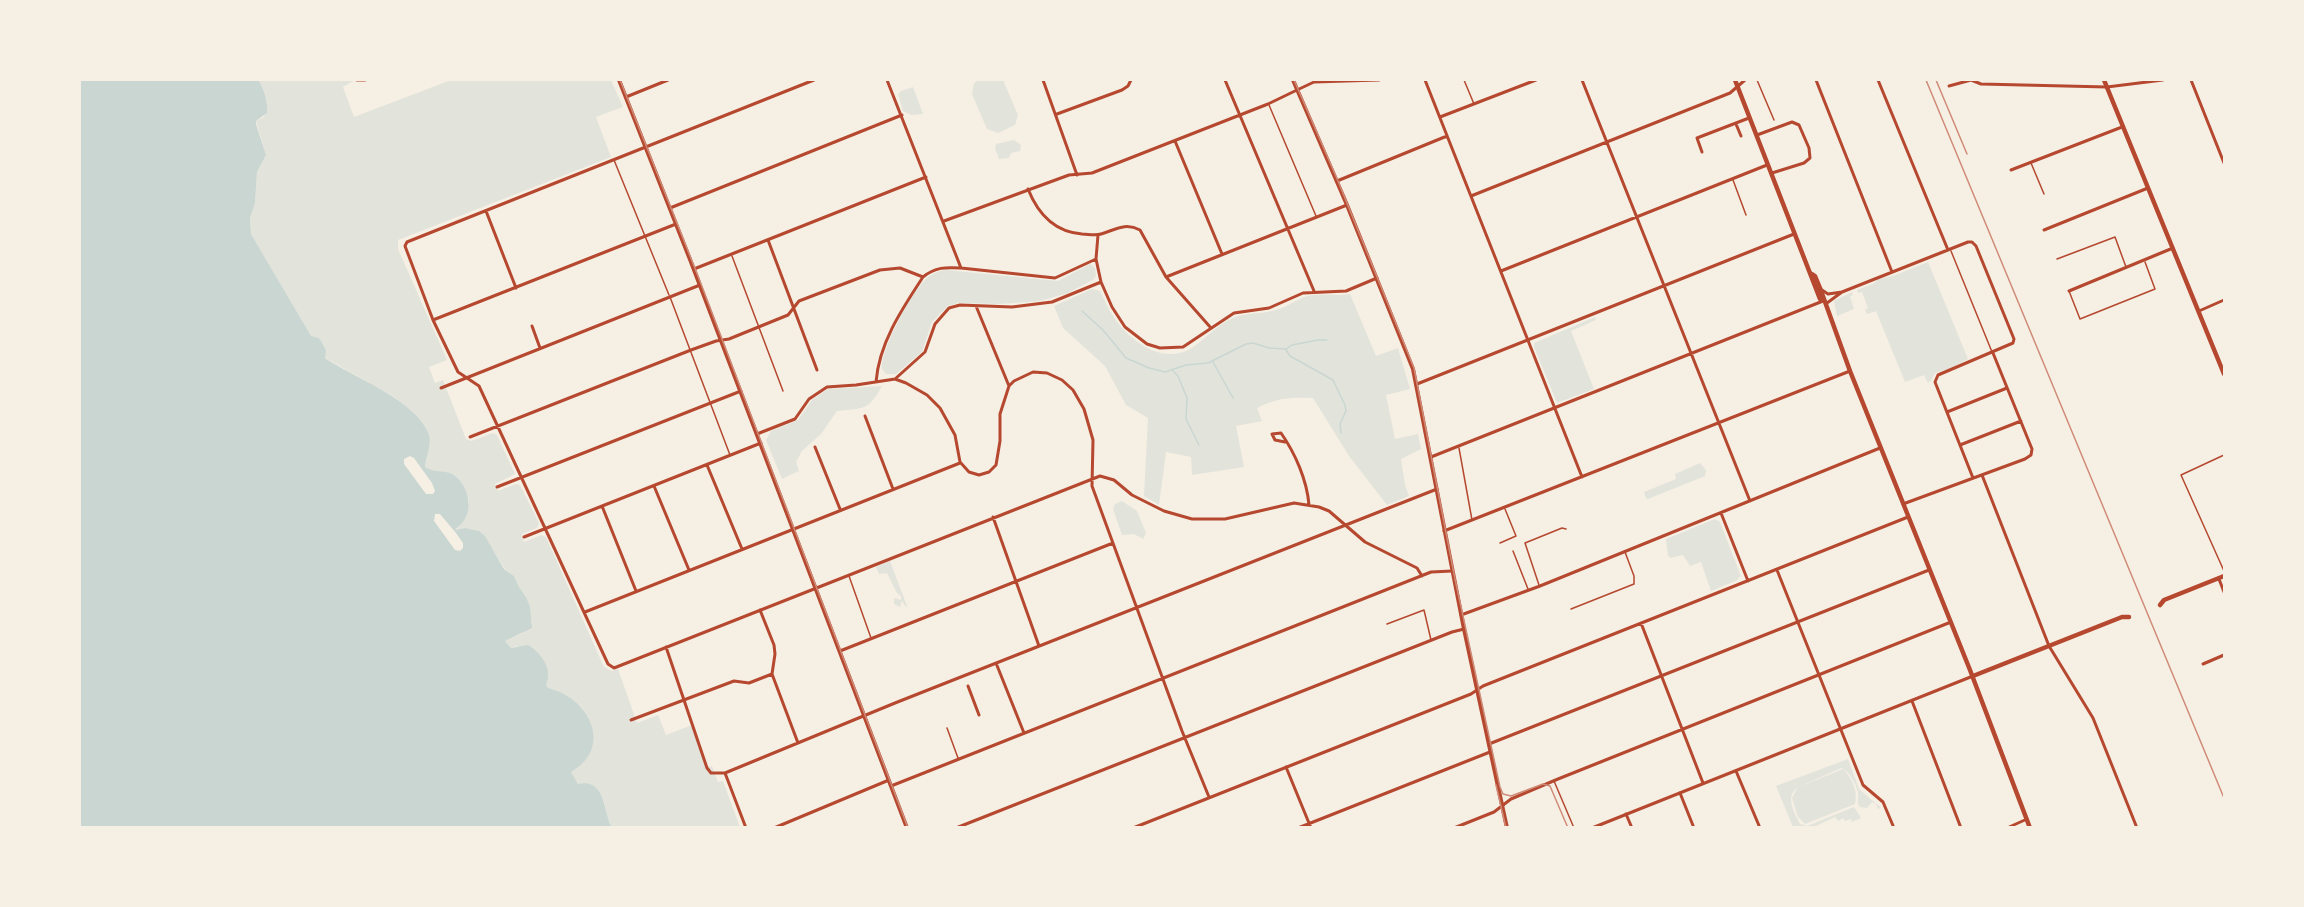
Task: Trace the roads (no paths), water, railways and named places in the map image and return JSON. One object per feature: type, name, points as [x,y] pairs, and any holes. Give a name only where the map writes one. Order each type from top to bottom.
[{"type":"main road","points":[[619,80],[741,391],[907,828]]},
{"type":"main road","points":[[1293,80],[1377,278],[1408,354],[1417,384],[1452,571],[1507,828]]},
{"type":"main road","points":[[2104,80],[2224,374]]},
{"type":"main road","points":[[1736,82],[1820,299],[1823,300]]},
{"type":"main road","points":[[1812,274],[1820,288],[1850,371],[1952,622],[2030,828]]},
{"type":"main road","points":[[2160,601],[2222,578]]},
{"type":"main road","points":[[1973,676],[2128,614]]},
{"type":"street","points":[[357,80],[365,80]]},
{"type":"street","points":[[626,97],[668,80]]},
{"type":"street","points":[[814,80],[407,242],[405,246],[433,320],[458,372],[479,387],[608,664],[614,668],[1100,476],[1109,478],[1132,495],[1158,509],[1192,519],[1225,519],[1286,504],[1309,505],[1329,511],[1345,526],[1381,552],[1417,568],[1422,576]]},
{"type":"street","points":[[887,80],[961,268]]},
{"type":"street","points":[[1043,80],[1077,175]]},
{"type":"street","points":[[1057,114],[1122,90],[1131,80]]},
{"type":"street","points":[[1225,80],[1314,291]]},
{"type":"street","points":[[944,221],[1069,175],[1092,173],[1268,104],[1314,82],[1379,80]]},
{"type":"street","points":[[1425,80],[1582,477]]},
{"type":"street","points":[[1440,117],[1536,80]]},
{"type":"street","points":[[1582,80],[1750,501]]},
{"type":"street","points":[[1471,196],[1730,93],[1736,82],[1745,80]]},
{"type":"street","points":[[1816,80],[1892,272]]},
{"type":"street","points":[[1878,80],[1949,250]]},
{"type":"street","points":[[1949,86],[1971,80],[1981,84],[2107,87],[2163,80]]},
{"type":"street","points":[[2191,80],[2224,162]]},
{"type":"street","points":[[670,208],[902,115]]},
{"type":"street","points":[[1702,152],[1697,138],[1750,118]]},
{"type":"street","points":[[1756,135],[1792,122],[1800,125],[1809,148],[1810,158],[1804,163],[1772,173]]},
{"type":"street","points":[[1736,123],[1741,136]]},
{"type":"street","points":[[2011,170],[2122,127]]},
{"type":"street","points":[[1337,181],[1447,136]]},
{"type":"street","points":[[1175,141],[1222,254]]},
{"type":"street","points":[[1501,272],[1768,164]]},
{"type":"street","points":[[694,269],[926,177]]},
{"type":"street","points":[[2044,230],[2148,188]]},
{"type":"street","points":[[1028,189],[1042,216],[1053,225],[1071,232],[1098,236],[1124,226],[1134,226],[1140,230],[1166,277],[1211,328]]},
{"type":"street","points":[[1166,277],[1347,205]]},
{"type":"street","points":[[486,211],[516,288]]},
{"type":"street","points":[[433,320],[676,224]]},
{"type":"street","points":[[1417,384],[1796,233]]},
{"type":"street","points":[[1098,236],[1096,259],[1101,282],[1118,317],[1125,327],[1147,344],[1160,348],[1183,347],[1234,313],[1269,308],[1314,291],[1346,291],[1377,278]]},
{"type":"street","points":[[768,240],[817,370]]},
{"type":"street","points":[[1827,311],[1828,301],[1842,292],[1972,242],[2013,339],[2013,343],[1993,353],[1938,375],[1935,382],[1973,478]]},
{"type":"street","points":[[2069,291],[2173,248]]},
{"type":"street","points":[[876,382],[878,367],[890,332],[923,277],[936,269],[961,268],[1055,278],[1096,259]]},
{"type":"street","points":[[470,437],[691,350],[759,327],[788,315],[799,301],[885,268],[900,268],[923,277]]},
{"type":"street","points":[[895,379],[926,352],[935,324],[945,310],[957,305],[1012,307],[1052,302],[1101,282]]},
{"type":"street","points":[[441,388],[700,285]]},
{"type":"street","points":[[1820,288],[1828,294],[1842,292]]},
{"type":"street","points":[[1431,457],[1823,300]]},
{"type":"street","points":[[2199,311],[2224,300]]},
{"type":"street","points":[[976,306],[1009,386]]},
{"type":"street","points":[[532,326],[540,348]]},
{"type":"street","points":[[1904,504],[2031,455],[2032,449],[1993,353]]},
{"type":"street","points":[[1444,531],[1850,371]]},
{"type":"street","points":[[757,434],[795,419],[809,399],[827,387],[895,379],[927,395],[940,408],[955,435],[960,462],[969,471],[979,475],[989,472],[996,465],[1000,441],[1000,414],[1009,386],[1025,375],[1042,372],[1057,377],[1073,390],[1084,408],[1093,440],[1091,478],[1113,543],[1209,797]]},
{"type":"street","points":[[1947,412],[2007,388]]},
{"type":"street","points":[[497,487],[741,391]]},
{"type":"street","points":[[865,416],[892,489]]},
{"type":"street","points":[[1960,445],[2021,422]]},
{"type":"street","points":[[1286,442],[1299,465],[1309,505]]},
{"type":"street","points":[[524,537],[760,443]]},
{"type":"street","points":[[815,447],[840,510]]},
{"type":"street","points":[[1461,615],[1540,586],[1881,448]]},
{"type":"street","points":[[585,612],[960,462]]},
{"type":"street","points":[[707,465],[741,549]]},
{"type":"street","points":[[1982,475],[2049,646],[2093,718],[2137,828]]},
{"type":"street","points":[[654,486],[689,570]]},
{"type":"street","points":[[666,647],[707,768],[711,773],[725,773],[1437,489]]},
{"type":"street","points":[[602,506],[636,591]]},
{"type":"street","points":[[1721,513],[1748,581]]},
{"type":"street","points":[[993,517],[1039,646]]},
{"type":"street","points":[[1133,828],[1908,517]]},
{"type":"street","points":[[840,651],[1113,543]]},
{"type":"street","points":[[1777,570],[1863,785],[1883,802],[1894,828]]},
{"type":"street","points":[[1489,744],[1929,570]]},
{"type":"street","points":[[891,786],[1431,572],[1452,571]]},
{"type":"street","points":[[2222,578],[2224,592]]},
{"type":"street","points":[[760,610],[774,645],[772,674],[798,743]]},
{"type":"street","points":[[1454,828],[1494,812],[1502,804],[1554,780],[1952,622]]},
{"type":"street","points":[[1641,623],[1703,783]]},
{"type":"street","points":[[956,828],[1464,629]]},
{"type":"street","points":[[2203,664],[2224,655]]},
{"type":"street","points":[[996,663],[1024,733]]},
{"type":"street","points":[[631,720],[734,681],[750,683],[772,674]]},
{"type":"street","points":[[1592,828],[1973,676]]},
{"type":"street","points":[[968,686],[979,715]]},
{"type":"street","points":[[1912,701],[1961,828]]},
{"type":"street","points":[[1298,828],[1490,752]]},
{"type":"street","points":[[1286,767],[1310,825]]},
{"type":"street","points":[[1736,771],[1760,828]]},
{"type":"street","points":[[725,773],[746,828]]},
{"type":"street","points":[[774,828],[889,780]]},
{"type":"street","points":[[1680,793],[1694,828]]},
{"type":"street","points":[[1626,814],[1632,828]]},
{"type":"street","points":[[2007,828],[2027,819]]},
{"type":"lane","points":[[1464,80],[1474,104]]},
{"type":"lane","points":[[1757,80],[1774,120]]},
{"type":"lane","points":[[1268,104],[1316,217]]},
{"type":"lane","points":[[614,159],[691,350],[730,455]]},
{"type":"lane","points":[[2031,162],[2044,194]]},
{"type":"lane","points":[[1733,179],[1746,215]]},
{"type":"lane","points":[[2057,259],[2115,237],[2127,267]]},
{"type":"lane","points":[[1949,250],[1993,353]]},
{"type":"lane","points":[[732,255],[783,391]]},
{"type":"lane","points":[[2069,291],[2080,319],[2155,289],[2144,261]]},
{"type":"lane","points":[[1459,447],[1472,521]]},
{"type":"lane","points":[[2224,455],[2181,475],[2224,571]]},
{"type":"lane","points":[[1500,543],[1516,536],[1505,508]]},
{"type":"lane","points":[[1540,586],[1525,543],[1562,528],[1566,529]]},
{"type":"lane","points":[[1513,551],[1529,590]]},
{"type":"lane","points":[[1571,609],[1634,584],[1634,576],[1624,551]]},
{"type":"lane","points":[[849,575],[871,638]]},
{"type":"lane","points":[[1387,624],[1425,610],[1431,640]]},
{"type":"lane","points":[[947,728],[958,759]]},
{"type":"lane","points":[[1554,780],[1574,828]]},
{"type":"waterway","points":[[1082,311],[1103,330],[1126,358],[1165,372],[1186,365],[1208,363],[1246,344],[1253,343],[1269,348],[1286,349],[1292,345],[1327,340]]},
{"type":"waterway","points":[[1286,350],[1290,356],[1333,380],[1346,411],[1340,424],[1341,433]]},
{"type":"waterway","points":[[1213,362],[1233,398]]},
{"type":"waterway","points":[[1173,371],[1178,376],[1187,398],[1186,419],[1199,445]]},
{"type":"tram line","points":[[620,80],[698,276],[908,828]]},
{"type":"tram line","points":[[1294,80],[1414,368],[1455,579],[1500,787],[1503,794],[1511,796],[1543,784],[1550,786],[1568,828]]},
{"type":"tram line","points":[[1496,785],[1506,828]]},
{"type":"railway","points":[[1926,80],[2224,798]]},
{"type":"railway","points":[[1936,80],[1967,154]]}]
